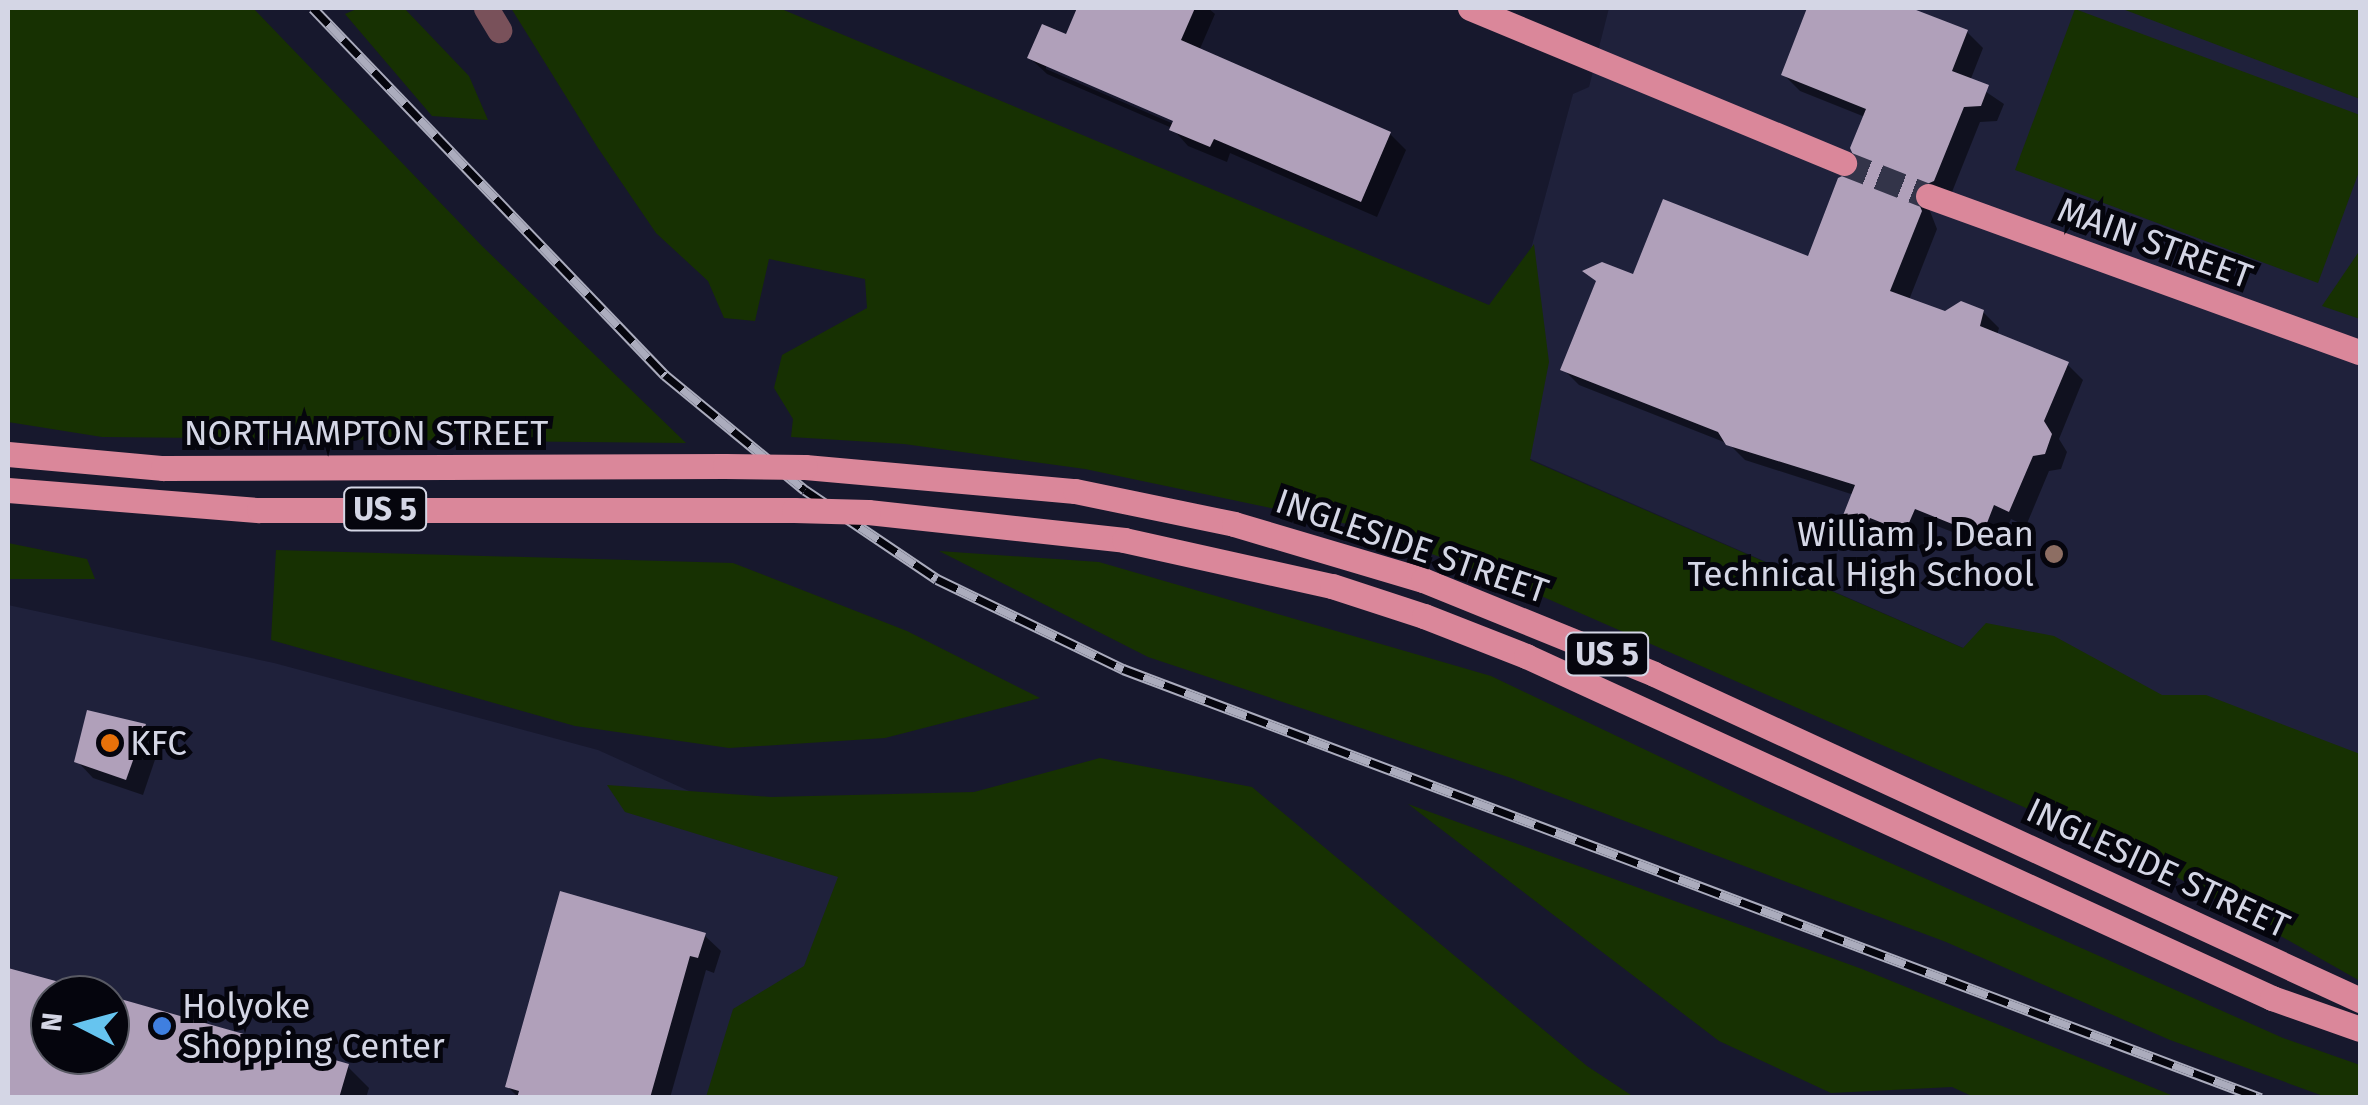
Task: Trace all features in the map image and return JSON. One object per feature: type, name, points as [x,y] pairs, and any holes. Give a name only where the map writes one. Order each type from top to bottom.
[{"type":"main road","points":[[1470,8],[1844,163]]},
{"type":"main road","name":"MAIN STREET","points":[[1928,196],[2360,352]]},
{"type":"main road","name":"NORTHAMPTON STREET","points":[[8,454],[163,468],[725,466]]},
{"type":"main road","name":"INGLESIDE STREET","points":[[725,466],[804,468],[1074,491],[1251,528],[1423,580],[1654,674],[2360,1000]]},
{"type":"main road","name":"NORTHAMPTON STREET","points":[[8,490],[258,510],[762,508]]},
{"type":"main road","name":"INGLESIDE STREET","points":[[762,508],[868,512],[1124,540],[1332,586],[1424,616],[1544,664],[2272,998],[2360,1029]]},
{"type":"street","points":[[486,8],[499,30]]},
{"type":"shaded area","name":"William J. Dean Technical High School","points":[[1609,8],[2360,8],[2360,971],[1977,654],[1480,437],[1573,94],[1589,87]]},
{"type":"shaded area","name":"Holyoke Shopping Center","points":[[8,605],[274,663],[598,750],[853,865],[767,1097],[8,1098]]},
{"type":"green space","points":[[8,8],[253,8],[482,246],[686,443],[102,437],[8,422]]},
{"type":"green space","points":[[359,8],[404,8],[469,76],[488,120],[432,116],[345,14]]},
{"type":"green space","points":[[511,8],[779,8],[1489,305],[1534,244],[1549,362],[1530,460],[1963,648],[1986,623],[2054,636],[2162,695],[2206,695],[2360,754],[2360,981],[2152,863],[1509,582],[1352,525],[1085,469],[904,444],[791,437],[793,419],[774,388],[782,355],[867,308],[865,279],[769,259],[755,321],[724,318],[708,281],[656,233]]},
{"type":"green space","points":[[2120,8],[2360,8],[2360,99]]},
{"type":"green space","points":[[2075,9],[2360,115],[2360,169],[2318,283],[2015,170]]},
{"type":"green space","points":[[2360,250],[2360,319],[2322,306]]},
{"type":"green space","points":[[8,543],[87,559],[95,579],[8,579]]},
{"type":"green space","points":[[276,550],[733,563],[907,631],[1040,698],[885,738],[729,748],[575,726],[271,640]]},
{"type":"green space","points":[[939,551],[1099,562],[1491,676],[1763,806],[2283,1038],[2360,1065],[2360,1097],[2326,1097],[2170,1040],[1946,942],[1511,778],[1148,657]]},
{"type":"green space","points":[[1100,758],[1252,787],[1587,1066],[1634,1097],[706,1097],[733,1009],[804,966],[838,877],[625,812],[607,785],[771,797],[974,792]]},
{"type":"green space","points":[[1408,804],[1862,969],[2176,1097],[1976,1098],[1952,1087],[1831,1093],[1719,1041]]},
{"type":"building","points":[[1077,8],[1195,8],[1181,40],[1391,132],[1361,202],[1214,139],[1210,147],[1169,130],[1173,121],[1027,58],[1042,24],[1066,34]]},
{"type":"building","points":[[1807,8],[1911,8],[1968,30],[1952,71],[1989,85],[1981,106],[1964,107],[1934,181],[1913,190],[1922,211],[1890,291],[1945,311],[1961,301],[1984,310],[1980,326],[2069,362],[2044,421],[2052,434],[2045,454],[2033,456],[2009,512],[1994,505],[1982,536],[1915,509],[1905,532],[1870,518],[1864,533],[1840,523],[1855,485],[1726,445],[1718,432],[1560,370],[1596,281],[1582,271],[1602,262],[1633,274],[1663,199],[1808,256],[1838,178],[1859,168],[1850,148],[1866,109],[1781,75]]},
{"type":"building","name":"KFC","points":[[87,710],[146,724],[126,780],[74,762]]},
{"type":"building","points":[[560,891],[706,933],[698,958],[690,956],[650,1098],[517,1098],[519,1091],[505,1087]]},
{"type":"building","name":"Holyoke Shopping Center","points":[[8,968],[34,975],[30,975],[30,1075],[130,1075],[130,1002],[349,1064],[339,1098],[8,1098]]},
{"type":"tunnel","points":[[1844,163],[1928,196]]},
{"type":"railway","points":[[313,8],[665,375],[805,490],[937,579],[1123,669],[2261,1098]]},
{"type":"place","name":"William J. Dean Technical High School","points":[[2054,554]]},
{"type":"place","name":"KFC","points":[[110,743]]},
{"type":"place","name":"Holyoke Shopping Center","points":[[162,1026]]}]
